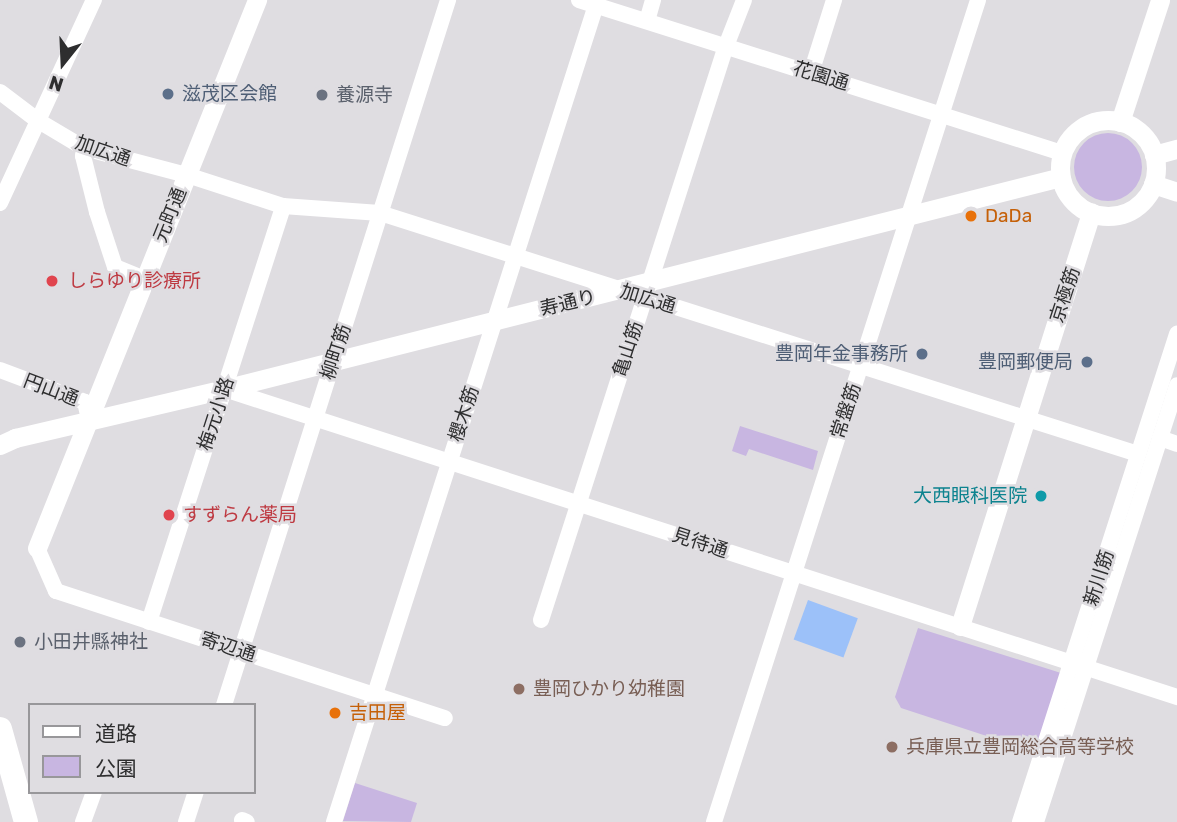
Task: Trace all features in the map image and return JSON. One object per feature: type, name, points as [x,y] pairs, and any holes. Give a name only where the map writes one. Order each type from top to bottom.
[{"type":"main road","points":[[0,729],[26,822]]},
{"type":"street","points":[[0,203],[94,0]]},
{"type":"street","name":"元町通","points":[[37,548],[81,423],[144,279],[257,0]]},
{"type":"street","name":"柳町筋","points":[[225,703],[448,0]]},
{"type":"street","name":"花園通","points":[[579,0],[1062,153]]},
{"type":"street","points":[[647,21],[653,0]]},
{"type":"street","name":"亀山筋","points":[[541,620],[726,46],[744,0]]},
{"type":"street","points":[[811,73],[834,0]]},
{"type":"street","name":"常盤筋","points":[[714,822],[978,0]]},
{"type":"street","points":[[1120,122],[1160,0]]},
{"type":"street","name":"櫻木筋","points":[[334,822],[596,5]]},
{"type":"street","name":"加広通","points":[[0,92],[37,120],[84,148],[187,175],[283,206],[380,213],[619,290]]},
{"type":"street","points":[[1102,120],[1120,122],[1141,134],[1154,155],[1153,184],[1144,200],[1128,211],[1110,216],[1091,212],[1068,195],[1061,177],[1062,153],[1071,137],[1085,126],[1102,120]]},
{"type":"street","points":[[84,148],[83,156],[94,201],[115,267],[144,279]]},
{"type":"street","points":[[1154,155],[1177,149]]},
{"type":"street","name":"寿通り","points":[[5,440],[224,389],[619,290],[648,290],[908,215],[1061,177]]},
{"type":"street","points":[[1153,184],[1177,192]]},
{"type":"street","name":"梅元小路","points":[[149,622],[283,206]]},
{"type":"street","name":"京極筋","points":[[960,626],[1091,212]]},
{"type":"street","name":"加広通","points":[[648,290],[860,367],[1138,454]]},
{"type":"street","name":"新川筋","points":[[1036,822],[1138,454],[1177,334]]},
{"type":"street","name":"円山通","points":[[0,370],[85,402],[81,423]]},
{"type":"street","name":"新川筋","points":[[1020,822],[1079,665],[1177,385]]},
{"type":"street","name":"見待通","points":[[224,389],[1177,697]]},
{"type":"street","points":[[1160,438],[1177,444]]},
{"type":"street","name":"寄辺通","points":[[37,548],[55,591],[445,718]]},
{"type":"street","points":[[83,822],[93,794]]},
{"type":"street","points":[[186,822],[195,794]]},
{"type":"green space","points":[[1108,133],[1121,136],[1132,143],[1139,154],[1142,167],[1139,180],[1132,191],[1121,198],[1108,201],[1095,198],[1084,191],[1077,180],[1074,167],[1077,154],[1084,143],[1095,136]]},
{"type":"green space","points":[[740,426],[818,451],[813,470],[749,449],[746,456],[732,451]]},
{"type":"green space","points":[[918,628],[1061,673],[1036,752],[901,708],[895,697]]},
{"type":"green space","points":[[355,783],[417,803],[411,822],[343,821]]},
{"type":"water","points":[[808,600],[858,618],[843,658],[794,639]]},
{"type":"place","name":"滋茂区会館","points":[[168,94]]},
{"type":"place","name":"養源寺","points":[[322,95]]},
{"type":"place","name":"DaDa","points":[[971,216]]},
{"type":"place","name":"しらゆり診療所","points":[[52,281]]},
{"type":"place","name":"豊岡年金事務所","points":[[922,354]]},
{"type":"place","name":"豊岡郵便局","points":[[1087,362]]},
{"type":"place","name":"大西眼科医院","points":[[1041,496]]},
{"type":"place","name":"すずらん薬局","points":[[169,515]]},
{"type":"place","name":"小田井縣神社","points":[[20,642]]},
{"type":"place","name":"豊岡ひかり幼稚園","points":[[519,689]]},
{"type":"place","name":"吉田屋","points":[[335,713]]},
{"type":"place","name":"兵庫県立豊岡総合高等学校","points":[[892,747]]}]
